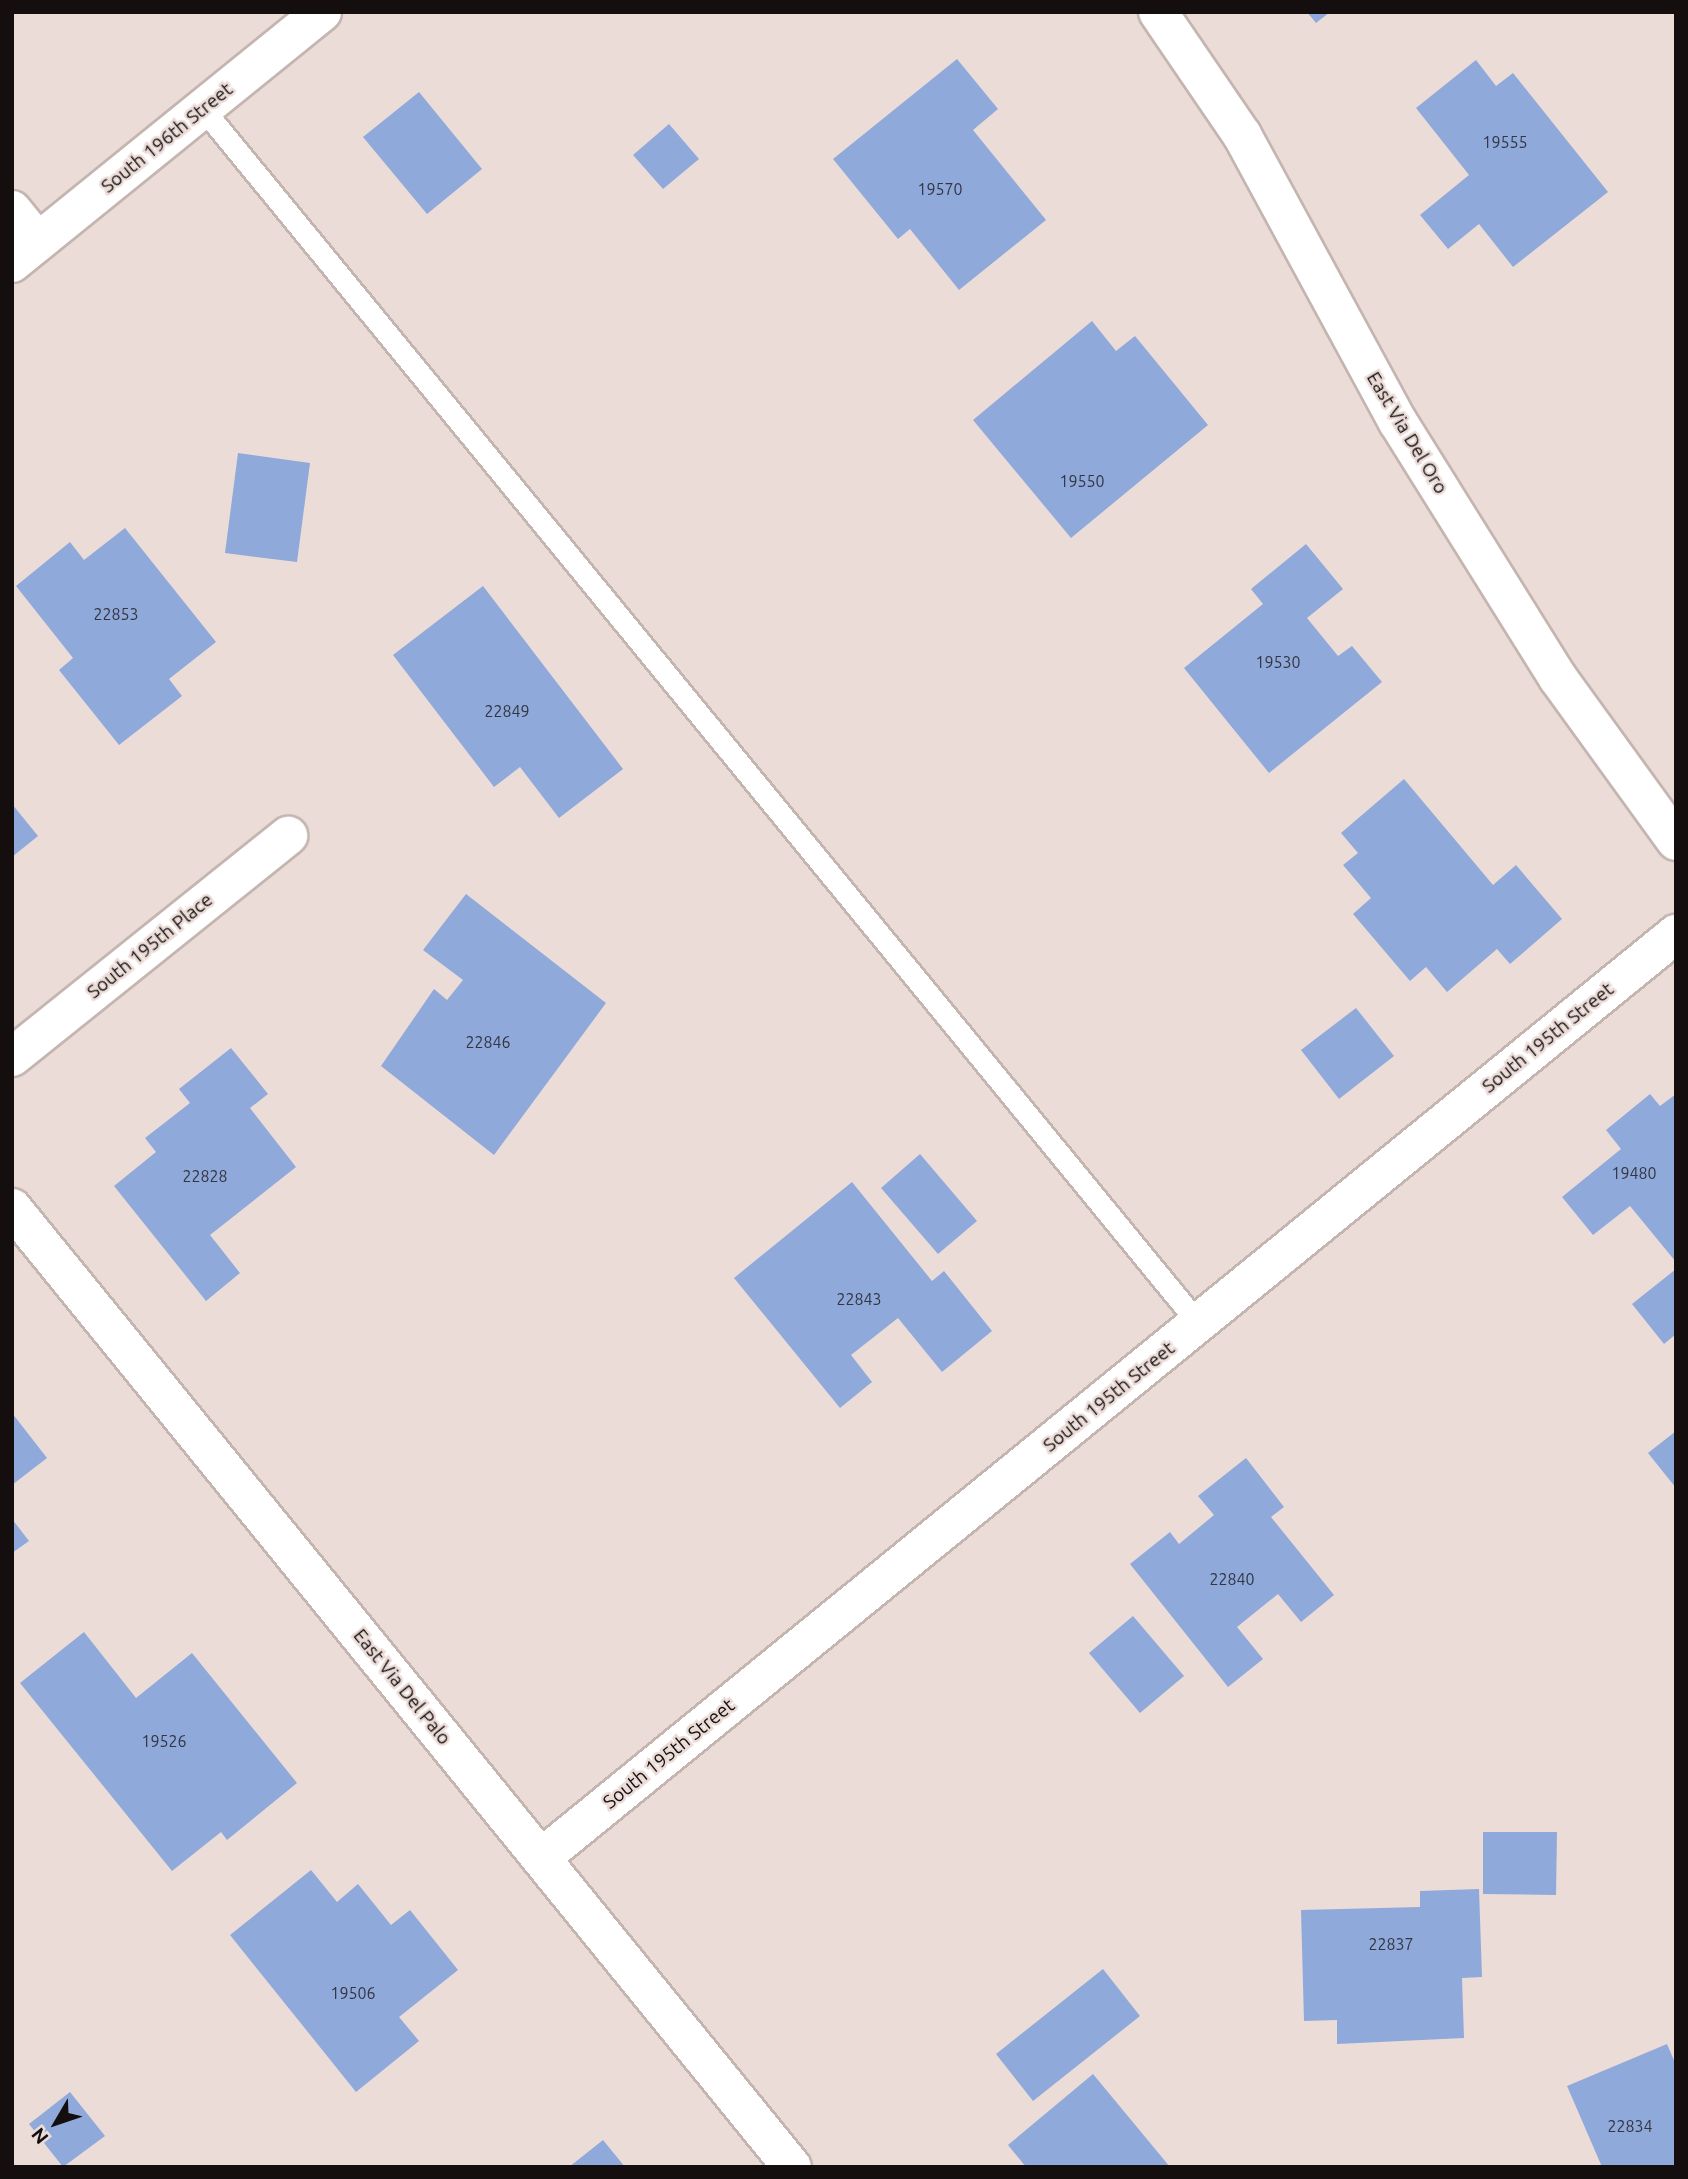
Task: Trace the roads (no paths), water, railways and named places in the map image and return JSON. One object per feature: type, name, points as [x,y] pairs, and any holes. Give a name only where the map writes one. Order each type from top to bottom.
[{"type":"street","name":"South 196th Street","points":[[25,253],[322,12]]},
{"type":"street","name":"East Via Del Oro","points":[[1158,12],[1242,135],[1405,434],[1558,678],[1676,841]]},
{"type":"street","points":[[12,210],[25,253]]},
{"type":"street","name":"South 195th Place","points":[[12,1057],[288,836]]},
{"type":"street","name":"South 195th Street","points":[[541,1858],[1676,934]]},
{"type":"street","name":"East Via Del Palo","points":[[12,1208],[792,2167]]},
{"type":"lane","points":[[203,108],[1199,1324]]}]
